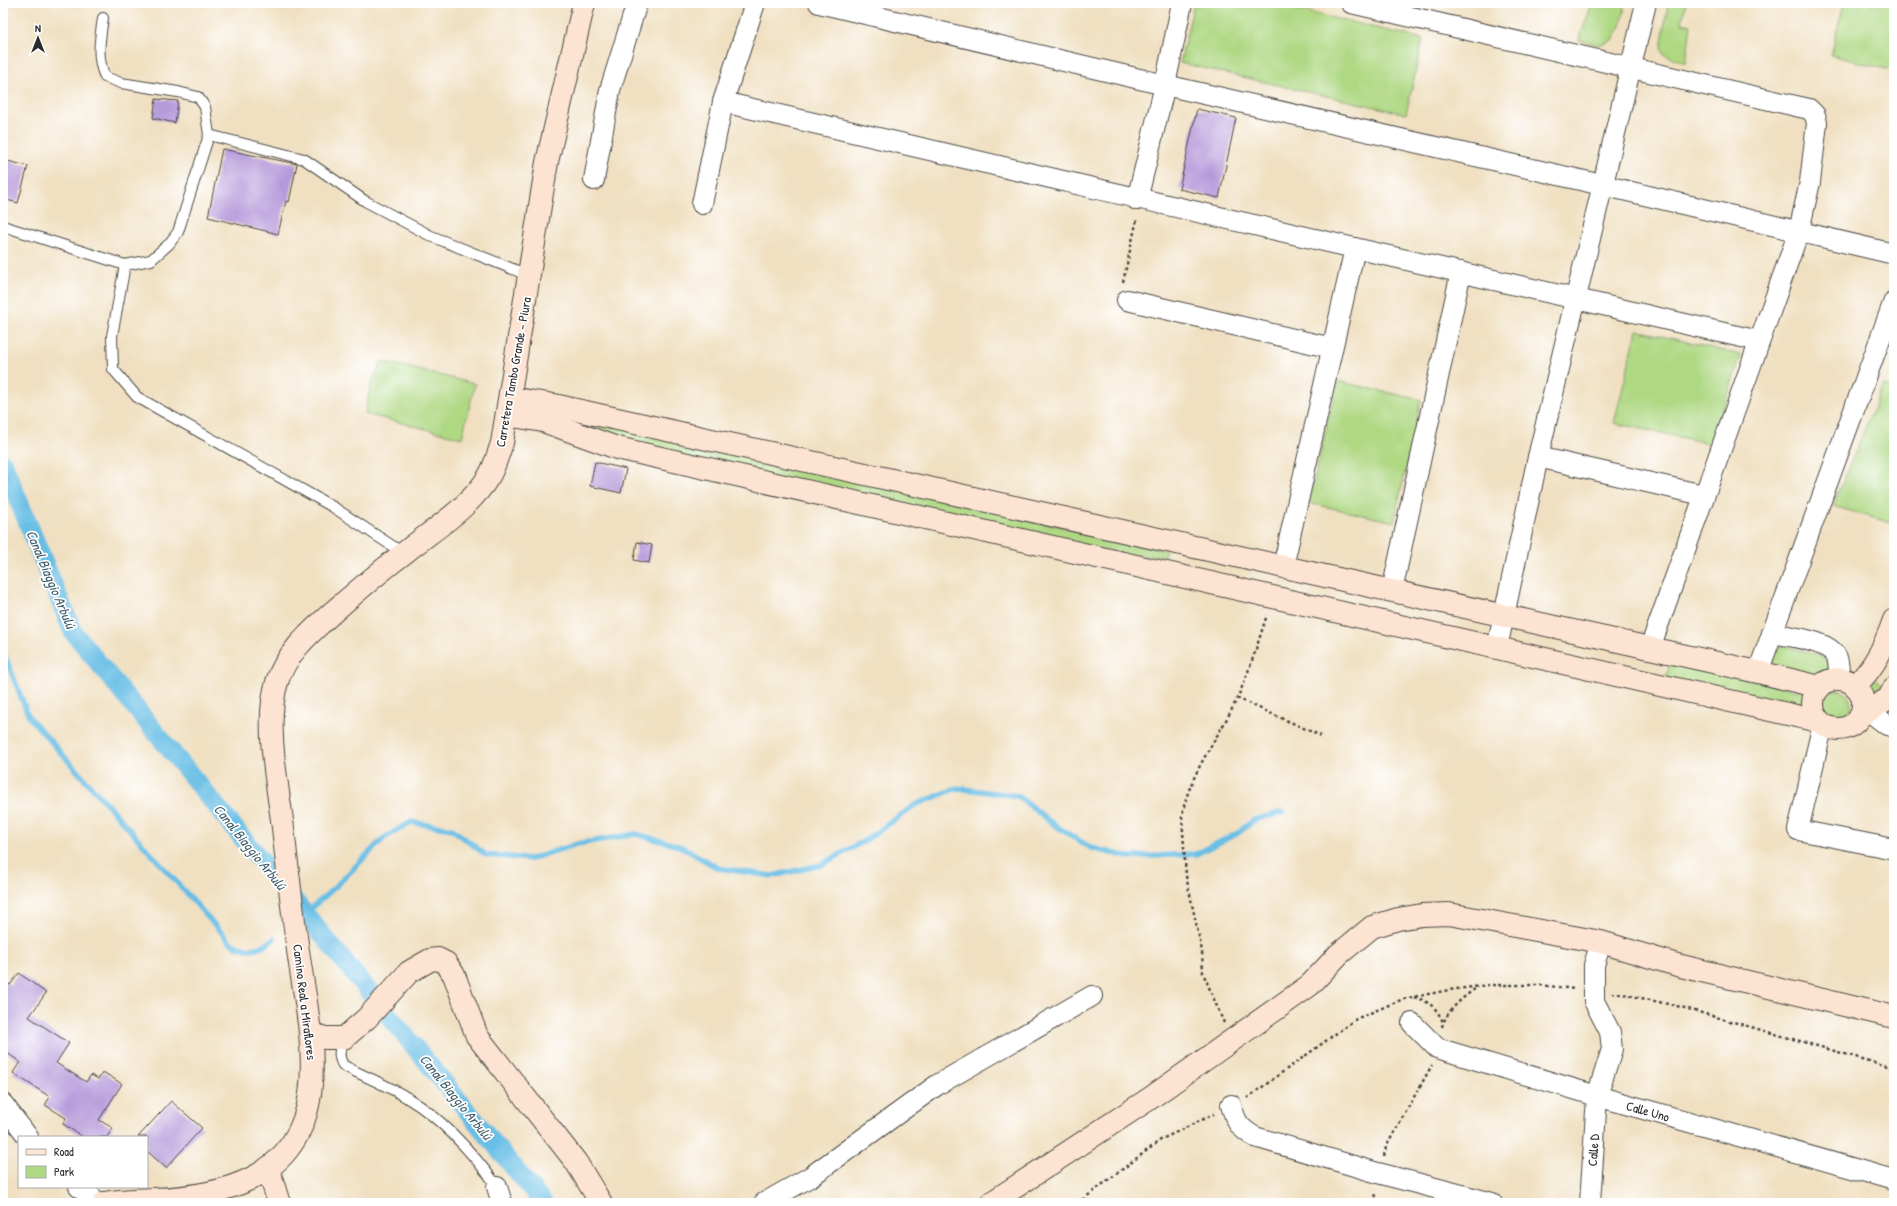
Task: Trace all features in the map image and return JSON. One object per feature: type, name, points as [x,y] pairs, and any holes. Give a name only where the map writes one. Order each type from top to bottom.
[{"type":"street","name":"Carretera Tambo Grande - Piura","points":[[276,772],[272,710],[277,681],[289,659],[304,638],[403,553],[442,524],[475,494],[490,475],[502,443],[548,162],[584,3]]},
{"type":"street","points":[[594,180],[610,90],[637,3]]},
{"type":"street","points":[[702,204],[723,102],[755,3]]},
{"type":"street","points":[[819,3],[1894,254]]},
{"type":"street","points":[[1139,200],[1182,3]]},
{"type":"street","points":[[1351,3],[1631,69],[1808,108],[1812,112],[1817,123],[1810,182],[1799,231],[1703,496],[1650,648]]},
{"type":"street","points":[[1497,648],[1538,457],[1631,69],[1645,4]]},
{"type":"street","points":[[723,102],[1139,200],[1759,341]]},
{"type":"street","points":[[1283,566],[1355,248]]},
{"type":"street","points":[[1392,591],[1461,272]]},
{"type":"street","points":[[1125,292],[1332,348]]},
{"type":"street","points":[[1758,672],[1894,301]]},
{"type":"street","points":[[509,406],[562,406],[1820,687]]},
{"type":"street","points":[[509,406],[543,421],[617,448],[1821,722],[1832,729],[1841,730],[1855,723],[1865,713],[1889,698],[1894,688]]},
{"type":"street","points":[[1538,457],[1703,496]]},
{"type":"street","points":[[1894,620],[1884,647],[1872,668],[1847,682],[1831,680],[1820,687],[1814,697],[1814,713],[1821,722],[1798,830],[1894,849]]},
{"type":"street","points":[[1772,634],[1825,645],[1833,651],[1847,682],[1863,700],[1863,708],[1865,713],[1887,725],[1894,727]]},
{"type":"street","name":"Camino Real a Miraflores","points":[[104,1203],[124,1199],[154,1199],[192,1196],[239,1184],[268,1168],[283,1155],[295,1140],[305,1117],[310,1097],[313,1066],[312,1034],[300,962],[276,772]]},
{"type":"street","points":[[991,1203],[1152,1097],[1233,1041],[1310,985],[1340,954],[1372,928],[1398,919],[1422,915],[1449,914],[1601,942],[1677,965],[1894,1017]]},
{"type":"street","name":"Calle D","points":[[1590,1203],[1597,1096],[1612,1049],[1610,1032],[1594,1002],[1594,965],[1601,942]]},
{"type":"street","points":[[312,1034],[325,1038],[344,1038],[367,1018],[410,972],[430,960],[438,959],[446,963],[454,975],[477,1036],[576,1162],[601,1203]]},
{"type":"street","points":[[764,1203],[810,1177],[937,1085],[1092,996]]},
{"type":"street","name":"Calle Uno","points":[[1412,1023],[1437,1048],[1597,1096],[1894,1180]]},
{"type":"street","points":[[3,1104],[27,1136]]},
{"type":"street","points":[[1231,1105],[1236,1121],[1243,1130],[1255,1137],[1378,1173],[1492,1203]]},
{"type":"street","points":[[268,1168],[279,1203]]},
{"type":"street","points":[[80,1188],[99,1203]]},
{"type":"lane","points":[[3,226],[125,264],[152,260],[169,244],[178,232],[209,135],[205,107],[198,97],[178,92],[121,83],[106,77],[101,67],[98,51],[103,18]]},
{"type":"lane","points":[[209,135],[304,158],[365,201],[431,236],[530,276]]},
{"type":"lane","points":[[125,264],[112,336],[113,369],[137,397],[334,507],[403,553]]},
{"type":"lane","points":[[344,1038],[339,1052],[340,1059],[343,1064],[409,1099],[451,1132],[500,1195],[509,1203]]},
{"type":"path","points":[[1125,292],[1139,200]]},
{"type":"path","points":[[1233,1041],[1221,1018],[1203,973],[1202,951],[1186,876],[1182,817],[1183,808],[1196,772],[1237,698],[1273,597]]},
{"type":"path","points":[[1237,698],[1321,736]]},
{"type":"path","points":[[1078,1203],[1162,1139],[1251,1096],[1356,1019],[1403,998],[1480,986],[1540,985],[1628,995],[1681,1007],[1894,1068]]},
{"type":"path","points":[[1375,1203],[1378,1173],[1386,1147],[1431,1069],[1443,1022],[1466,995],[1480,986]]},
{"type":"path","points":[[1412,997],[1425,1001],[1438,1010],[1443,1022]]},
{"type":"green space","points":[[1194,3],[1270,3],[1423,39],[1406,114],[1180,63]]},
{"type":"green space","points":[[1605,3],[1626,3],[1621,26],[1613,40],[1599,45],[1579,40],[1592,4],[1604,7]]},
{"type":"green space","points":[[1668,3],[1686,3],[1682,23],[1691,25],[1686,63],[1665,55],[1661,49]]},
{"type":"green space","points":[[1844,3],[1894,3],[1894,71],[1831,55]]},
{"type":"green space","points":[[1637,330],[1741,355],[1712,444],[1614,423]]},
{"type":"green space","points":[[382,361],[475,384],[462,438],[365,414],[371,384]]},
{"type":"green space","points":[[1337,381],[1421,400],[1394,522],[1309,503]]},
{"type":"green space","points":[[1883,385],[1894,389],[1894,524],[1833,506]]},
{"type":"green space","points":[[550,410],[1167,551],[1164,556],[1126,556],[621,443]]},
{"type":"green space","points":[[1783,646],[1817,654],[1829,661],[1828,671],[1819,676],[1774,666],[1774,654],[1780,647]]},
{"type":"green space","points":[[1671,662],[1806,692],[1809,696],[1808,707],[1805,710],[1665,678]]},
{"type":"green space","points":[[1876,678],[1888,691],[1869,699],[1865,690]]},
{"type":"green space","points":[[1837,690],[1847,694],[1851,704],[1847,714],[1837,718],[1827,714],[1823,704],[1827,694]]},
{"type":"building","points":[[156,99],[178,101],[175,123],[153,118]]},
{"type":"building","points":[[1197,109],[1236,118],[1219,198],[1179,189]]},
{"type":"building","points":[[222,149],[297,164],[289,202],[286,201],[278,234],[208,217]]},
{"type":"building","points":[[3,160],[28,166],[18,203],[3,199]]},
{"type":"building","points":[[595,462],[626,469],[621,493],[590,486]]},
{"type":"building","points":[[637,542],[652,545],[649,563],[634,560]]},
{"type":"building","points":[[19,973],[46,993],[29,1017],[69,1043],[56,1063],[86,1082],[91,1075],[98,1079],[103,1072],[122,1084],[99,1120],[113,1128],[108,1136],[81,1136],[63,1124],[66,1118],[45,1105],[50,1097],[13,1073],[20,1062],[3,1050],[3,980],[10,985]]},
{"type":"building","points":[[171,1101],[202,1128],[166,1168],[148,1152],[148,1136],[139,1136]]},
{"type":"waterway","name":"Canal Biaggio Arbulú","points":[[3,463],[73,632],[543,1203]]},
{"type":"waterway","points":[[3,651],[29,717],[230,942],[241,948],[252,949],[263,946],[274,939]]},
{"type":"waterway","points":[[302,917],[334,888],[384,838],[411,822],[452,829],[486,855],[531,859],[577,844],[636,834],[682,847],[718,868],[772,876],[821,865],[866,840],[915,805],[957,788],[1018,796],[1053,824],[1091,848],[1129,857],[1196,854],[1238,833],[1254,820],[1283,812]]}]
